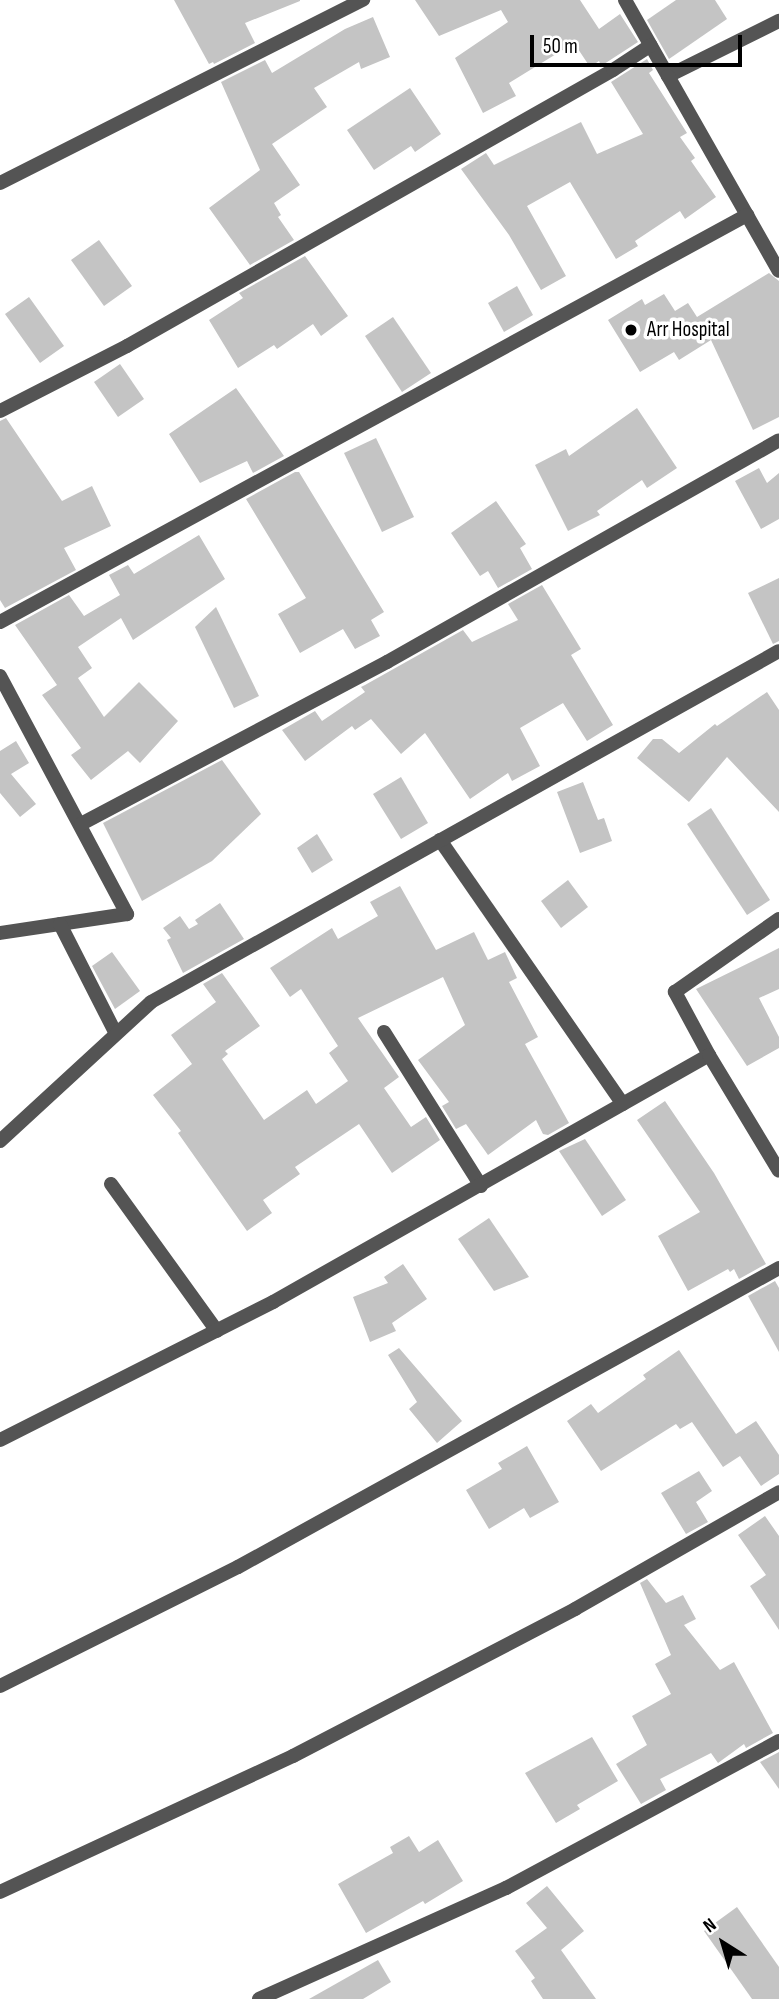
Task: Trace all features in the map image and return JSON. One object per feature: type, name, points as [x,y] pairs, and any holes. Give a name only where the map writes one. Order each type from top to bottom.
[{"type":"street","points":[[0,183],[363,0]]},
{"type":"street","points":[[625,0],[779,271]]},
{"type":"street","points":[[668,76],[779,21]]},
{"type":"street","points":[[0,411],[127,346],[600,77],[651,44]]},
{"type":"street","points":[[0,622],[747,215]]},
{"type":"street","points":[[80,824],[387,662],[779,440]]},
{"type":"street","points":[[0,1141],[151,1002],[779,651]]},
{"type":"street","points":[[0,676],[128,914],[0,933]]},
{"type":"street","points":[[440,841],[622,1104]]},
{"type":"street","points":[[777,1164],[709,1055],[675,992],[779,919]]},
{"type":"street","points":[[60,924],[116,1034]]},
{"type":"street","points":[[384,1032],[481,1186]]},
{"type":"street","points":[[0,1440],[217,1331],[481,1186],[709,1055]]},
{"type":"street","points":[[111,1184],[217,1331]]},
{"type":"street","points":[[0,1686],[238,1567],[779,1268]]},
{"type":"street","points":[[0,1892],[293,1756],[575,1609],[779,1492]]},
{"type":"street","points":[[259,1999],[506,1888],[779,1741]]},
{"type":"building","points":[[174,0],[300,1],[245,23],[255,43],[209,64]]},
{"type":"building","points":[[415,0],[580,0],[599,29],[620,14],[638,42],[601,66],[599,61],[590,67],[574,43],[509,83],[516,96],[483,113],[455,58],[508,22],[501,10],[439,36]]},
{"type":"building","points":[[676,0],[715,0],[727,19],[669,59],[647,20]]},
{"type":"building","points":[[373,17],[390,57],[361,69],[359,62],[314,88],[327,107],[272,144],[300,185],[274,203],[281,215],[278,217],[294,240],[250,265],[209,208],[260,170],[221,82],[265,60],[272,73],[345,29]]},
{"type":"building","points":[[647,59],[653,70],[649,73],[687,133],[680,137],[695,158],[691,161],[716,197],[685,219],[680,211],[635,241],[638,246],[616,259],[570,182],[527,206],[566,276],[541,290],[509,235],[461,169],[486,153],[494,165],[581,122],[597,154],[643,134],[611,82]]},
{"type":"building","points":[[410,88],[441,134],[415,152],[411,146],[374,170],[347,130]]},
{"type":"building","points":[[99,240],[132,286],[104,306],[71,260]]},
{"type":"building","points":[[305,256],[348,316],[321,336],[313,324],[277,349],[274,345],[238,368],[209,320],[243,298],[239,293]]},
{"type":"building","points":[[769,273],[779,281],[779,417],[753,430],[711,340],[679,360],[674,352],[640,372],[608,320],[642,299],[645,305],[664,294],[675,311],[688,303],[697,317]]},
{"type":"building","points":[[517,286],[533,315],[504,332],[488,303]]},
{"type":"building","points":[[29,297],[64,346],[40,363],[5,314]]},
{"type":"building","points":[[393,317],[431,373],[402,392],[365,336]]},
{"type":"building","points":[[120,364],[144,399],[118,417],[94,382]]},
{"type":"building","points":[[236,388],[284,456],[253,473],[247,461],[200,483],[169,434]]},
{"type":"building","points":[[637,408],[677,468],[647,488],[642,480],[597,511],[600,515],[568,531],[535,465],[566,449],[569,456]]},
{"type":"building","points":[[6,418],[62,501],[92,486],[111,526],[64,548],[76,570],[5,608],[0,600],[0,421]]},
{"type":"building","points":[[376,438],[414,517],[382,532],[344,453]]},
{"type":"building","points":[[759,468],[767,483],[779,473],[779,519],[761,529],[735,481]]},
{"type":"building","points":[[299,472],[384,612],[371,620],[380,636],[355,649],[343,629],[300,653],[278,614],[306,598],[246,499]]},
{"type":"building","points":[[496,501],[526,544],[520,548],[532,569],[498,588],[488,571],[480,576],[451,533]]},
{"type":"building","points":[[199,535],[225,579],[133,640],[121,618],[78,647],[92,668],[78,678],[104,717],[139,682],[178,721],[140,763],[128,751],[91,780],[71,755],[81,748],[42,695],[57,685],[15,625],[69,595],[84,616],[120,595],[109,575],[128,565],[134,574]]},
{"type":"building","points":[[779,578],[779,641],[773,644],[748,593]]},
{"type":"building","points":[[542,585],[581,649],[571,655],[613,725],[587,741],[563,703],[520,728],[540,766],[512,781],[508,773],[470,799],[425,733],[401,754],[371,719],[355,730],[352,726],[305,761],[282,730],[315,711],[322,721],[365,692],[361,687],[463,630],[472,642],[518,620],[508,604]]},
{"type":"building","points":[[216,607],[259,696],[234,708],[195,627]]},
{"type":"building","points":[[767,692],[779,710],[779,812],[727,757],[689,802],[637,758],[653,739],[662,739],[679,753],[715,724],[717,726]]},
{"type":"building","points":[[16,741],[29,763],[11,774],[36,804],[20,817],[0,793],[0,751]]},
{"type":"building","points":[[222,760],[261,814],[212,861],[142,901],[103,823]]},
{"type":"building","points":[[401,777],[428,823],[401,839],[373,794]]},
{"type":"building","points":[[583,782],[598,820],[604,818],[612,841],[580,853],[557,792]]},
{"type":"building","points":[[711,808],[770,900],[747,915],[687,824]]},
{"type":"building","points":[[317,834],[333,860],[312,873],[297,848]]},
{"type":"building","points":[[568,880],[588,907],[561,928],[541,901]]},
{"type":"building","points":[[400,886],[436,950],[474,932],[488,960],[505,952],[517,978],[509,982],[538,1037],[525,1044],[569,1123],[548,1135],[543,1134],[536,1120],[488,1155],[466,1124],[456,1129],[442,1106],[449,1102],[418,1060],[465,1025],[443,977],[358,1018],[399,1077],[384,1088],[411,1127],[426,1117],[440,1140],[392,1173],[359,1124],[295,1167],[300,1174],[263,1200],[272,1213],[247,1231],[178,1133],[181,1131],[153,1095],[192,1064],[171,1035],[216,1002],[203,984],[222,973],[260,1026],[225,1051],[228,1054],[222,1059],[264,1120],[307,1090],[316,1104],[348,1081],[329,1053],[338,1046],[301,989],[290,997],[270,968],[332,928],[338,939],[378,916],[370,902]]},
{"type":"building","points":[[220,903],[244,939],[183,973],[167,940],[171,938],[163,928],[180,916],[189,929],[198,924],[195,920]]},
{"type":"building","points":[[779,948],[779,989],[759,998],[779,1037],[779,1048],[747,1066],[696,989]]},
{"type":"building","points":[[112,952],[140,991],[115,1009],[92,966]]},
{"type":"building","points":[[665,1101],[714,1173],[766,1264],[739,1279],[734,1269],[730,1272],[728,1269],[688,1291],[658,1236],[700,1212],[637,1120]]},
{"type":"building","points":[[585,1139],[626,1200],[602,1216],[559,1151]]},
{"type":"building","points":[[489,1218],[529,1277],[494,1291],[458,1239]]},
{"type":"building","points":[[403,1264],[427,1299],[392,1323],[396,1331],[370,1342],[353,1297],[388,1283],[384,1277]]},
{"type":"building","points":[[775,1281],[779,1288],[779,1352],[748,1296]]},
{"type":"building","points":[[399,1348],[462,1421],[437,1443],[409,1409],[417,1402],[388,1355]]},
{"type":"building","points":[[679,1350],[736,1434],[756,1421],[779,1455],[779,1474],[761,1486],[740,1456],[723,1467],[692,1422],[680,1429],[676,1424],[601,1471],[567,1421],[591,1404],[598,1413],[646,1379],[643,1375]]},
{"type":"building","points":[[527,1446],[559,1502],[530,1518],[524,1508],[489,1529],[466,1490],[502,1469],[498,1463]]},
{"type":"building","points":[[699,1471],[712,1491],[696,1502],[708,1522],[686,1534],[661,1493]]},
{"type":"building","points":[[765,1516],[779,1536],[779,1630],[750,1586],[766,1575],[738,1535]]},
{"type":"building","points":[[647,1579],[666,1603],[683,1595],[696,1619],[684,1625],[720,1670],[734,1662],[773,1733],[746,1748],[744,1744],[718,1763],[711,1753],[660,1779],[666,1790],[641,1804],[616,1764],[647,1745],[632,1716],[671,1694],[655,1664],[671,1655],[640,1583]]},
{"type":"building","points":[[592,1737],[618,1781],[577,1805],[580,1809],[556,1823],[525,1773]]},
{"type":"building","points":[[779,1752],[779,1789],[760,1762]]},
{"type":"building","points":[[409,1836],[419,1852],[438,1840],[463,1881],[425,1904],[423,1901],[366,1933],[338,1884],[393,1853],[390,1847]]},
{"type":"building","points":[[547,1886],[584,1931],[561,1950],[596,1999],[543,1999],[531,1981],[535,1978],[515,1951],[547,1928],[526,1903]]},
{"type":"building","points":[[737,1907],[779,1967],[779,1999],[752,1999],[704,1931]]},
{"type":"building","points":[[378,1960],[391,1982],[363,1999],[309,1999]]},
{"type":"place","name":"Arr Hospital","points":[[631,330]]}]
